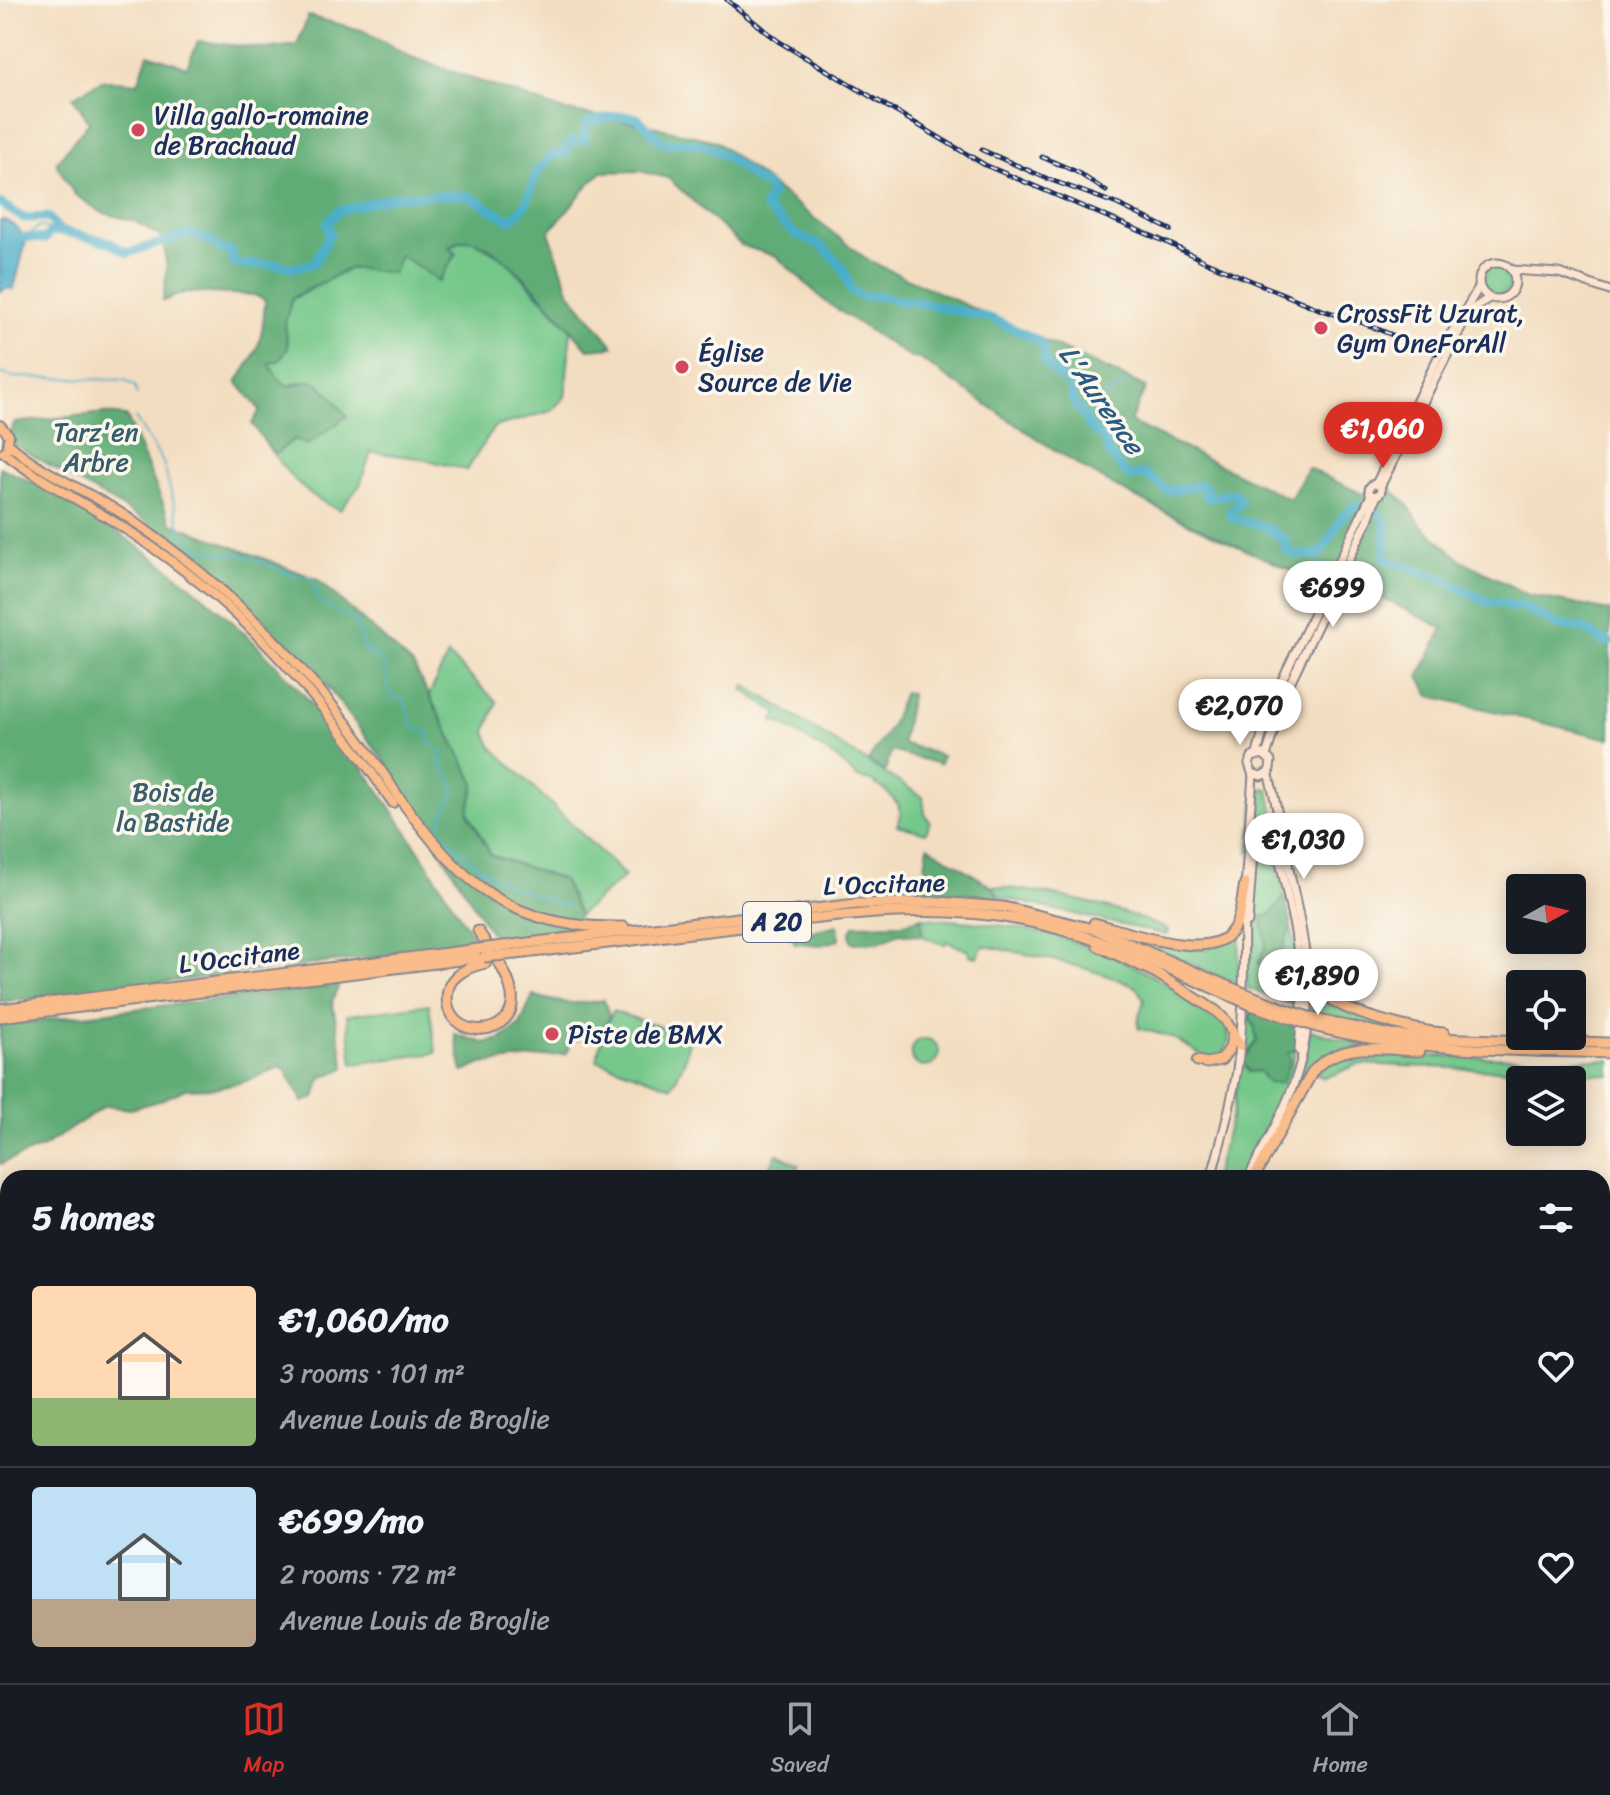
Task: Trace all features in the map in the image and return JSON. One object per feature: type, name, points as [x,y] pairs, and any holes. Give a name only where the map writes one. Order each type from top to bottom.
[{"type":"highway","points":[[397,802],[468,879],[485,892],[523,911],[583,926],[684,925]]},
{"type":"highway","points":[[1033,913],[1077,919],[1186,945],[1204,946],[1223,940],[1233,930],[1245,883]]},
{"type":"highway","name":"L'Occitane","points":[[0,1017],[483,956],[684,925],[901,901],[969,904],[1033,913],[1127,941],[1249,1003],[1389,1042],[1610,1043]]},
{"type":"highway","name":"L'Occitane","points":[[513,950],[862,913],[954,911],[1039,923],[1113,945],[1226,990]]},
{"type":"highway","points":[[1039,923],[1107,949],[1156,973],[1216,1011],[1226,1021],[1232,1037],[1240,1046]]},
{"type":"highway","points":[[478,931],[505,974],[512,993],[511,1010],[501,1024],[485,1031],[469,1030],[455,1020],[448,1005],[448,988],[459,973],[483,956],[508,959],[513,950]]},
{"type":"highway","name":"L'Occitane","points":[[0,1009],[483,956]]},
{"type":"highway","points":[[1308,970],[1330,999],[1344,1006],[1412,1028],[1461,1035],[1472,1044]]},
{"type":"highway","points":[[1197,1061],[1207,1063],[1221,1060],[1230,1048],[1232,1037]]},
{"type":"highway","points":[[1256,1170],[1313,1071],[1336,1052],[1436,1051],[1472,1044]]},
{"type":"highway","name":"L'Occitane","points":[[1472,1044],[1610,1053]]},
{"type":"main road","points":[[1262,755],[1287,689],[1376,504],[1376,490],[1443,347],[1479,287],[1480,274],[1489,264],[1503,264],[1512,270],[1559,273],[1610,291]]},
{"type":"main road","points":[[1512,270],[1514,286]]},
{"type":"main road","points":[[1376,490],[1474,308],[1489,298],[1506,297],[1514,286],[1536,272]]},
{"type":"main road","points":[[1479,287],[1489,298]]},
{"type":"main road","points":[[0,425],[7,431],[9,444],[29,462],[126,516],[193,565],[260,625],[316,685],[370,752],[397,802]]},
{"type":"main road","points":[[9,444],[1,453],[119,525],[187,573],[254,631],[310,691],[397,802]]},
{"type":"main road","points":[[1249,1003],[1245,883],[1253,774],[1249,764],[1252,757],[1262,755],[1271,761],[1268,772],[1308,970],[1307,1035],[1289,1096],[1255,1170]]},
{"type":"main road","points":[[1253,774],[1261,776],[1268,772]]},
{"type":"main road","points":[[1281,831],[1302,978],[1303,1013],[1289,1096]]},
{"type":"main road","points":[[1213,1170],[1225,1133],[1249,1003],[1252,857],[1255,849],[1262,846],[1271,845],[1278,852],[1296,936]]},
{"type":"green space","points":[[308,16],[365,31],[411,57],[562,110],[715,141],[869,261],[1146,387],[1130,422],[1290,499],[1308,468],[1381,503],[1390,483],[1392,490],[1407,504],[1421,525],[1461,560],[1528,595],[1610,611],[1610,739],[1430,696],[1419,677],[1443,628],[1330,573],[1323,585],[1118,488],[826,302],[777,257],[741,245],[668,178],[639,171],[602,172],[549,232],[570,293],[614,347],[588,349],[518,272],[487,247],[470,240],[449,247],[456,254],[439,281],[400,255],[393,273],[350,268],[292,298],[285,323],[288,348],[280,360],[269,364],[284,384],[290,386],[313,382],[321,386],[347,416],[307,445],[294,439],[274,455],[252,424],[260,410],[237,382],[258,344],[265,300],[254,295],[186,292],[163,301],[167,270],[163,238],[134,221],[101,212],[74,194],[56,163],[89,122],[73,97],[103,80],[138,83],[148,54],[187,67],[198,41],[266,49],[297,45]]},
{"type":"green space","points":[[472,240],[506,260],[571,330],[565,397],[551,411],[494,427],[467,470],[419,458],[371,452],[360,485],[340,510],[320,500],[295,481],[274,455],[294,439],[307,444],[346,416],[315,384],[297,383],[287,387],[280,384],[269,364],[280,360],[288,348],[285,323],[292,299],[350,268],[363,269],[400,255],[449,248]]},
{"type":"green space","points":[[1497,265],[1508,269],[1512,280],[1508,291],[1497,295],[1486,291],[1482,280],[1486,269]]},
{"type":"green space","name":"Tarz'en Arbre","points":[[104,413],[127,417],[171,523],[317,579],[413,665],[475,784],[468,812],[491,855],[563,880],[579,915],[570,934],[497,943],[386,763],[329,689],[245,601],[147,522],[8,441],[14,423]]},
{"type":"green space","name":"Bois de la Bastide","points":[[0,467],[95,518],[140,548],[225,615],[264,652],[336,733],[374,784],[478,945],[0,1002]]},
{"type":"green space","points":[[448,655],[497,702],[486,731],[491,746],[625,876],[579,915],[563,880],[491,855],[468,812],[475,784],[429,695]]},
{"type":"green space","points":[[745,685],[923,797],[925,815],[930,821],[926,833],[897,825],[901,815],[898,804],[886,791],[871,781],[858,778],[835,757],[780,723],[773,722],[778,713],[743,690]]},
{"type":"green space","points":[[904,692],[911,694],[902,743],[942,756],[940,764],[891,751],[885,772],[868,761],[890,728]]},
{"type":"green space","points":[[1256,788],[1269,789],[1289,894],[1277,845],[1263,842],[1249,852]]},
{"type":"green space","points":[[928,846],[991,886],[1000,897],[921,894]]},
{"type":"green space","points":[[1268,848],[1274,852],[1297,954],[1301,1008],[1247,988],[1255,860],[1261,849]]},
{"type":"green space","points":[[991,886],[1059,896],[1104,907],[1168,930],[1167,935],[1000,897]]},
{"type":"green space","points":[[1285,896],[1291,926],[1283,948],[1286,965],[1279,973],[1268,971],[1258,963],[1266,945],[1262,917],[1271,914]]},
{"type":"green space","points":[[922,917],[922,936],[899,933],[879,942],[852,943],[850,934],[854,925],[902,924]]},
{"type":"green space","points":[[922,918],[1026,930],[1088,946],[1118,958],[1218,1016],[1228,1030],[1224,1055],[1210,1060],[1171,1037],[1138,1028],[1144,1000],[1136,987],[1080,967],[1003,949],[983,946],[977,957],[969,955],[969,951],[946,941],[945,945],[922,936]]},
{"type":"green space","points":[[838,925],[839,940],[821,945],[795,943],[791,936]]},
{"type":"green space","points":[[1237,928],[1240,931],[1238,985],[1118,932],[1204,949],[1219,945]]},
{"type":"green space","points":[[1310,977],[1322,996],[1417,1033],[1374,1027],[1310,1011]]},
{"type":"green space","points":[[1276,982],[1299,993],[1297,1001],[1292,1005],[1272,997],[1266,989]]},
{"type":"green space","points":[[339,985],[332,1001],[345,1068],[321,1078],[315,1098],[303,1102],[283,1066],[243,1082],[186,1089],[130,1109],[105,1106],[43,1147],[0,1164],[0,1025]]},
{"type":"green space","points":[[533,995],[568,1003],[604,1000],[609,1016],[601,1037],[573,1040],[566,1054],[481,1064],[463,1072],[455,1034],[484,1043],[500,1039],[520,1025]]},
{"type":"green space","points":[[429,1004],[436,1053],[353,1064],[347,1015]]},
{"type":"green space","points":[[1245,1008],[1300,1028],[1287,1090],[1249,1170],[1216,1170],[1233,1112]]},
{"type":"green space","points":[[613,1011],[690,1037],[684,1062],[672,1087],[597,1060],[602,1035]]},
{"type":"green space","points":[[1254,1011],[1300,1028],[1296,1049],[1288,1052],[1290,1060],[1282,1083],[1268,1083],[1259,1071],[1249,1072],[1242,1061],[1257,1041],[1254,1025],[1248,1018]]},
{"type":"green space","points":[[1310,1030],[1344,1040],[1393,1048],[1351,1048],[1327,1055],[1310,1073],[1289,1109],[1300,1077]]},
{"type":"green space","points":[[925,1039],[935,1043],[939,1053],[935,1063],[925,1067],[915,1063],[911,1053],[915,1043]]},
{"type":"green space","points":[[1352,1054],[1610,1060],[1610,1075],[1586,1074],[1586,1066],[1506,1066],[1506,1070],[1359,1064],[1325,1078],[1317,1075],[1332,1060]]},
{"type":"green space","points":[[777,1154],[799,1165],[796,1170],[768,1170]]},
{"type":"water","points":[[0,221],[17,228],[26,241],[14,289],[7,288],[0,292]]},
{"type":"waterway","name":"L'Aurence","points":[[0,203],[23,218],[48,217],[60,231],[109,242],[128,253],[191,233],[222,250],[229,250],[233,253],[232,262],[237,265],[274,264],[295,268],[314,263],[330,234],[327,223],[338,211],[396,196],[467,195],[513,219],[526,204],[537,171],[553,155],[567,153],[566,146],[570,142],[584,140],[586,124],[611,117],[637,118],[665,144],[691,143],[713,149],[768,187],[772,192],[765,207],[795,234],[822,246],[843,268],[851,291],[864,297],[912,301],[990,318],[1038,340],[1046,362],[1070,386],[1074,403],[1093,430],[1104,437],[1110,453],[1129,477],[1145,474],[1168,491],[1204,485],[1207,489],[1205,496],[1209,498],[1234,493],[1241,502],[1230,512],[1232,518],[1266,527],[1287,542],[1285,550],[1297,555],[1319,554],[1346,512],[1360,505]]},
{"type":"waterway","points":[[27,237],[39,226],[50,232]]},
{"type":"waterway","points":[[0,244],[25,237],[45,239],[50,232],[60,231]]},
{"type":"waterway","points":[[0,373],[13,377],[124,380],[135,386],[137,395]]},
{"type":"waterway","points":[[1078,410],[1128,383]]},
{"type":"waterway","points":[[135,418],[163,462],[182,534],[203,550],[247,556],[296,576],[312,577],[318,601],[357,623],[366,655],[371,650],[383,663],[393,698],[404,700],[413,728],[428,732],[429,744],[445,754],[438,759],[445,767],[443,772],[451,776],[454,791],[440,829],[454,845],[497,879],[568,906]]},
{"type":"waterway","name":"L'Aurence","points":[[1378,514],[1386,523],[1385,559],[1440,578],[1488,602],[1507,603],[1509,608],[1520,605],[1558,625],[1585,629],[1602,641],[1610,642]]},
{"type":"waterway","points":[[1310,555],[1326,574]]},
{"type":"railway","points":[[727,0],[778,41],[985,165],[1204,261],[1319,309],[1360,322]]},
{"type":"railway","points":[[982,150],[1048,179],[1117,204],[1171,230]]},
{"type":"railway","points":[[1042,157],[1077,172],[1106,191]]},
{"type":"railway","points":[[1351,318],[1436,353]]},
{"type":"place","name":"Villa gallo-romaine de Brachaud","points":[[138,130]]},
{"type":"place","name":"CrossFit Uzurat, Gym OneForAll","points":[[1321,328]]},
{"type":"place","name":"Église Source de Vie","points":[[682,367]]},
{"type":"place","name":"Piste de BMX","points":[[552,1034]]}]
